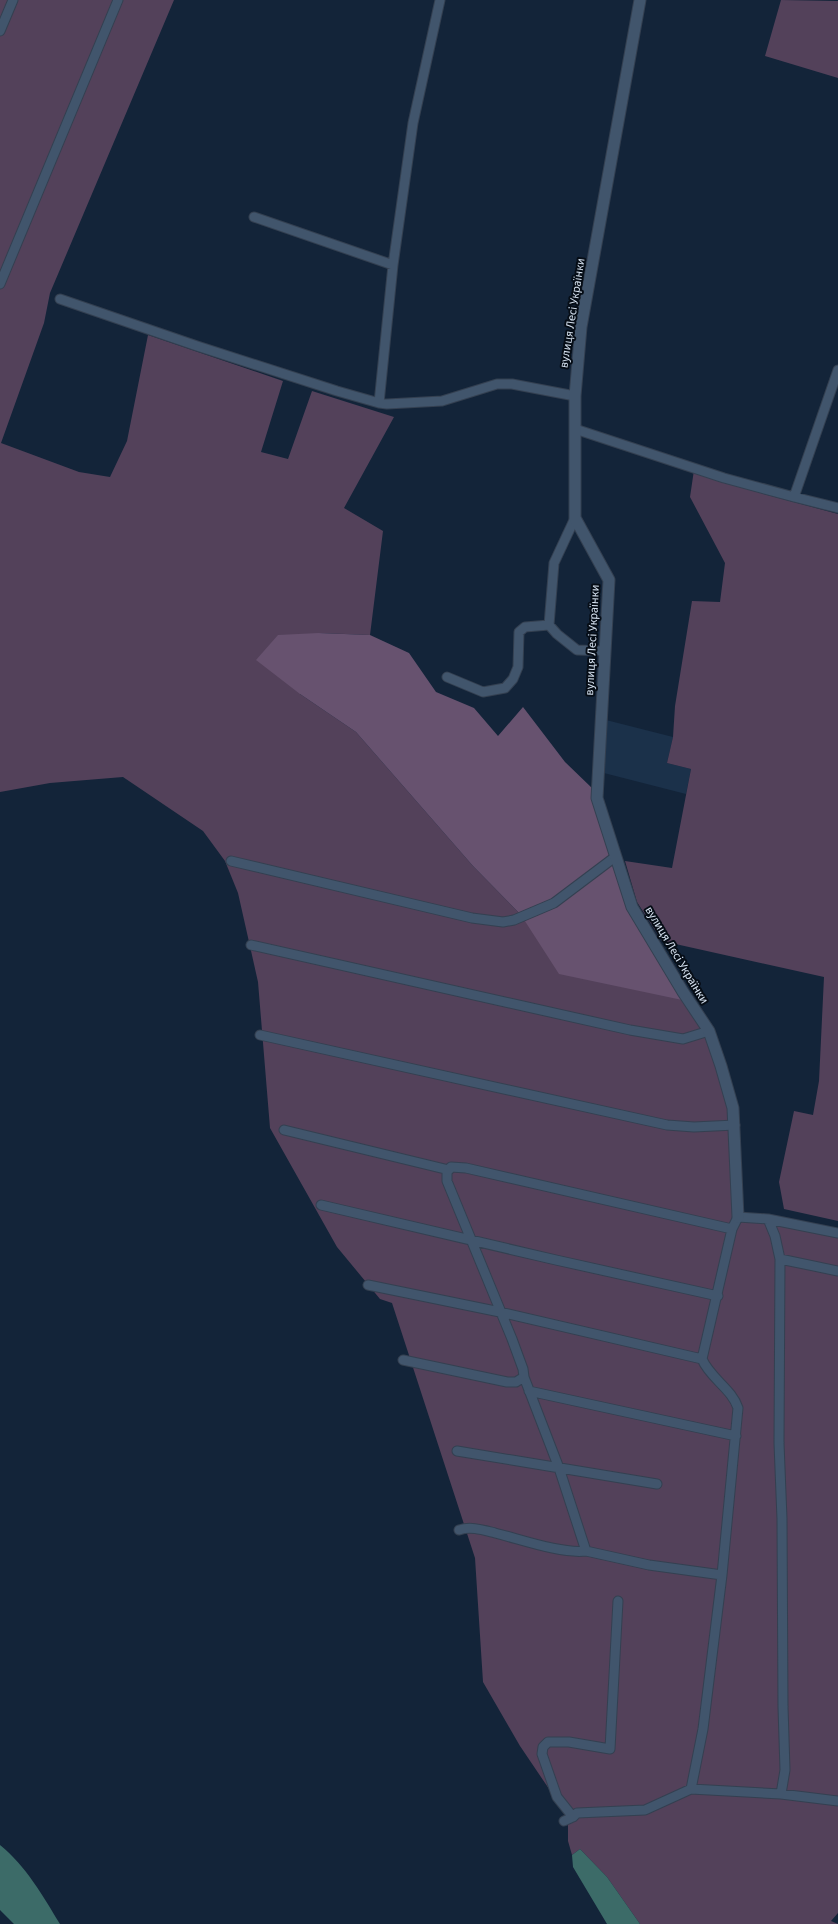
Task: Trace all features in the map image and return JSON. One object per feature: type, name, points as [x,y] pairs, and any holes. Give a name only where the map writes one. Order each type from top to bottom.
[{"type":"street","points":[[0,31],[13,0]]},
{"type":"street","points":[[0,284],[118,0]]},
{"type":"street","points":[[379,402],[392,265],[413,123],[440,0]]},
{"type":"street","name":"вулиця Лесі Українки","points":[[640,0],[581,327],[575,396],[575,518],[609,580],[597,798],[632,907],[683,992],[709,1031],[733,1108],[735,1125],[738,1217]]},
{"type":"street","points":[[254,218],[392,265]]},
{"type":"street","points":[[60,299],[196,346],[337,391],[386,404],[442,401],[497,384],[512,384],[575,396]]},
{"type":"street","points":[[794,497],[835,390],[838,370]]},
{"type":"street","points":[[575,429],[724,478],[838,508]]},
{"type":"street","points":[[575,518],[554,563],[549,625],[557,634],[577,650],[605,651]]},
{"type":"street","points":[[447,677],[483,692],[505,688],[513,679],[518,667],[519,632],[525,627],[549,625]]},
{"type":"street","points":[[231,861],[472,918],[503,922],[514,920],[554,903],[615,857]]},
{"type":"street","points":[[251,944],[630,1030],[683,1039],[709,1031]]},
{"type":"street","points":[[260,1034],[667,1125],[694,1127],[735,1125]]},
{"type":"street","points":[[284,1130],[448,1170],[456,1166],[466,1168],[732,1229]]},
{"type":"street","points":[[448,1170],[446,1176],[447,1181],[500,1312],[515,1345],[529,1392],[559,1468],[586,1550]]},
{"type":"street","points":[[322,1205],[718,1296]]},
{"type":"street","points":[[691,1789],[703,1729],[722,1575],[738,1408],[736,1402],[711,1374],[702,1359],[718,1296],[732,1229],[738,1217],[768,1219],[838,1233]]},
{"type":"street","points":[[768,1219],[775,1236],[780,1259],[779,1443],[782,1519],[785,1770],[781,1794]]},
{"type":"street","points":[[780,1259],[838,1271]]},
{"type":"street","points":[[368,1285],[500,1312],[702,1359]]},
{"type":"street","points":[[403,1360],[507,1382],[516,1382],[524,1377]]},
{"type":"street","points":[[529,1392],[736,1436]]},
{"type":"street","points":[[457,1451],[657,1484]]},
{"type":"street","points":[[458,1530],[473,1528],[578,1552],[586,1550],[649,1565],[722,1575]]},
{"type":"street","points":[[618,1601],[610,1749],[568,1742],[548,1742],[543,1747],[542,1754],[557,1797],[569,1819],[576,1813],[645,1810],[691,1789],[781,1794],[838,1801]]},
{"type":"shaded area","points":[[0,0],[174,0],[50,293],[44,323],[1,443],[79,472],[110,477],[127,441],[148,335],[283,381],[261,452],[288,459],[312,391],[394,417],[344,508],[383,531],[370,635],[319,633],[300,694],[356,732],[473,866],[521,915],[687,1001],[711,1045],[732,1114],[733,1221],[789,1220],[838,1230],[838,1913],[831,1921],[838,1924],[640,1924],[607,1877],[580,1849],[572,1855],[568,1841],[568,1817],[520,1746],[483,1682],[475,1558],[392,1303],[380,1299],[337,1247],[270,1128],[258,982],[238,893],[225,861],[203,831],[123,777],[50,783],[0,792]]},
{"type":"shaded area","points":[[781,0],[838,1],[838,78],[765,56]]},
{"type":"shaded area","points":[[694,470],[764,494],[838,514],[838,1221],[784,1209],[779,1182],[794,1111],[813,1115],[819,1081],[824,977],[662,941],[637,902],[625,861],[672,868],[691,769],[667,763],[673,737],[675,706],[692,601],[720,602],[725,563],[690,497]]},
{"type":"shaded area","points":[[319,633],[370,635],[409,653],[436,692],[474,708],[498,736],[523,707],[565,762],[593,789],[627,897],[687,1001],[559,974],[521,915],[473,866],[356,732],[300,694],[256,660],[278,635]]},
{"type":"shaded area","points":[[606,720],[673,737],[667,763],[691,769],[686,794],[600,772]]},
{"type":"shaded area","points":[[0,1845],[26,1872],[60,1924],[14,1924],[0,1910]]},
{"type":"shaded area","points":[[580,1849],[607,1877],[640,1924],[607,1924],[573,1867],[572,1855]]}]
